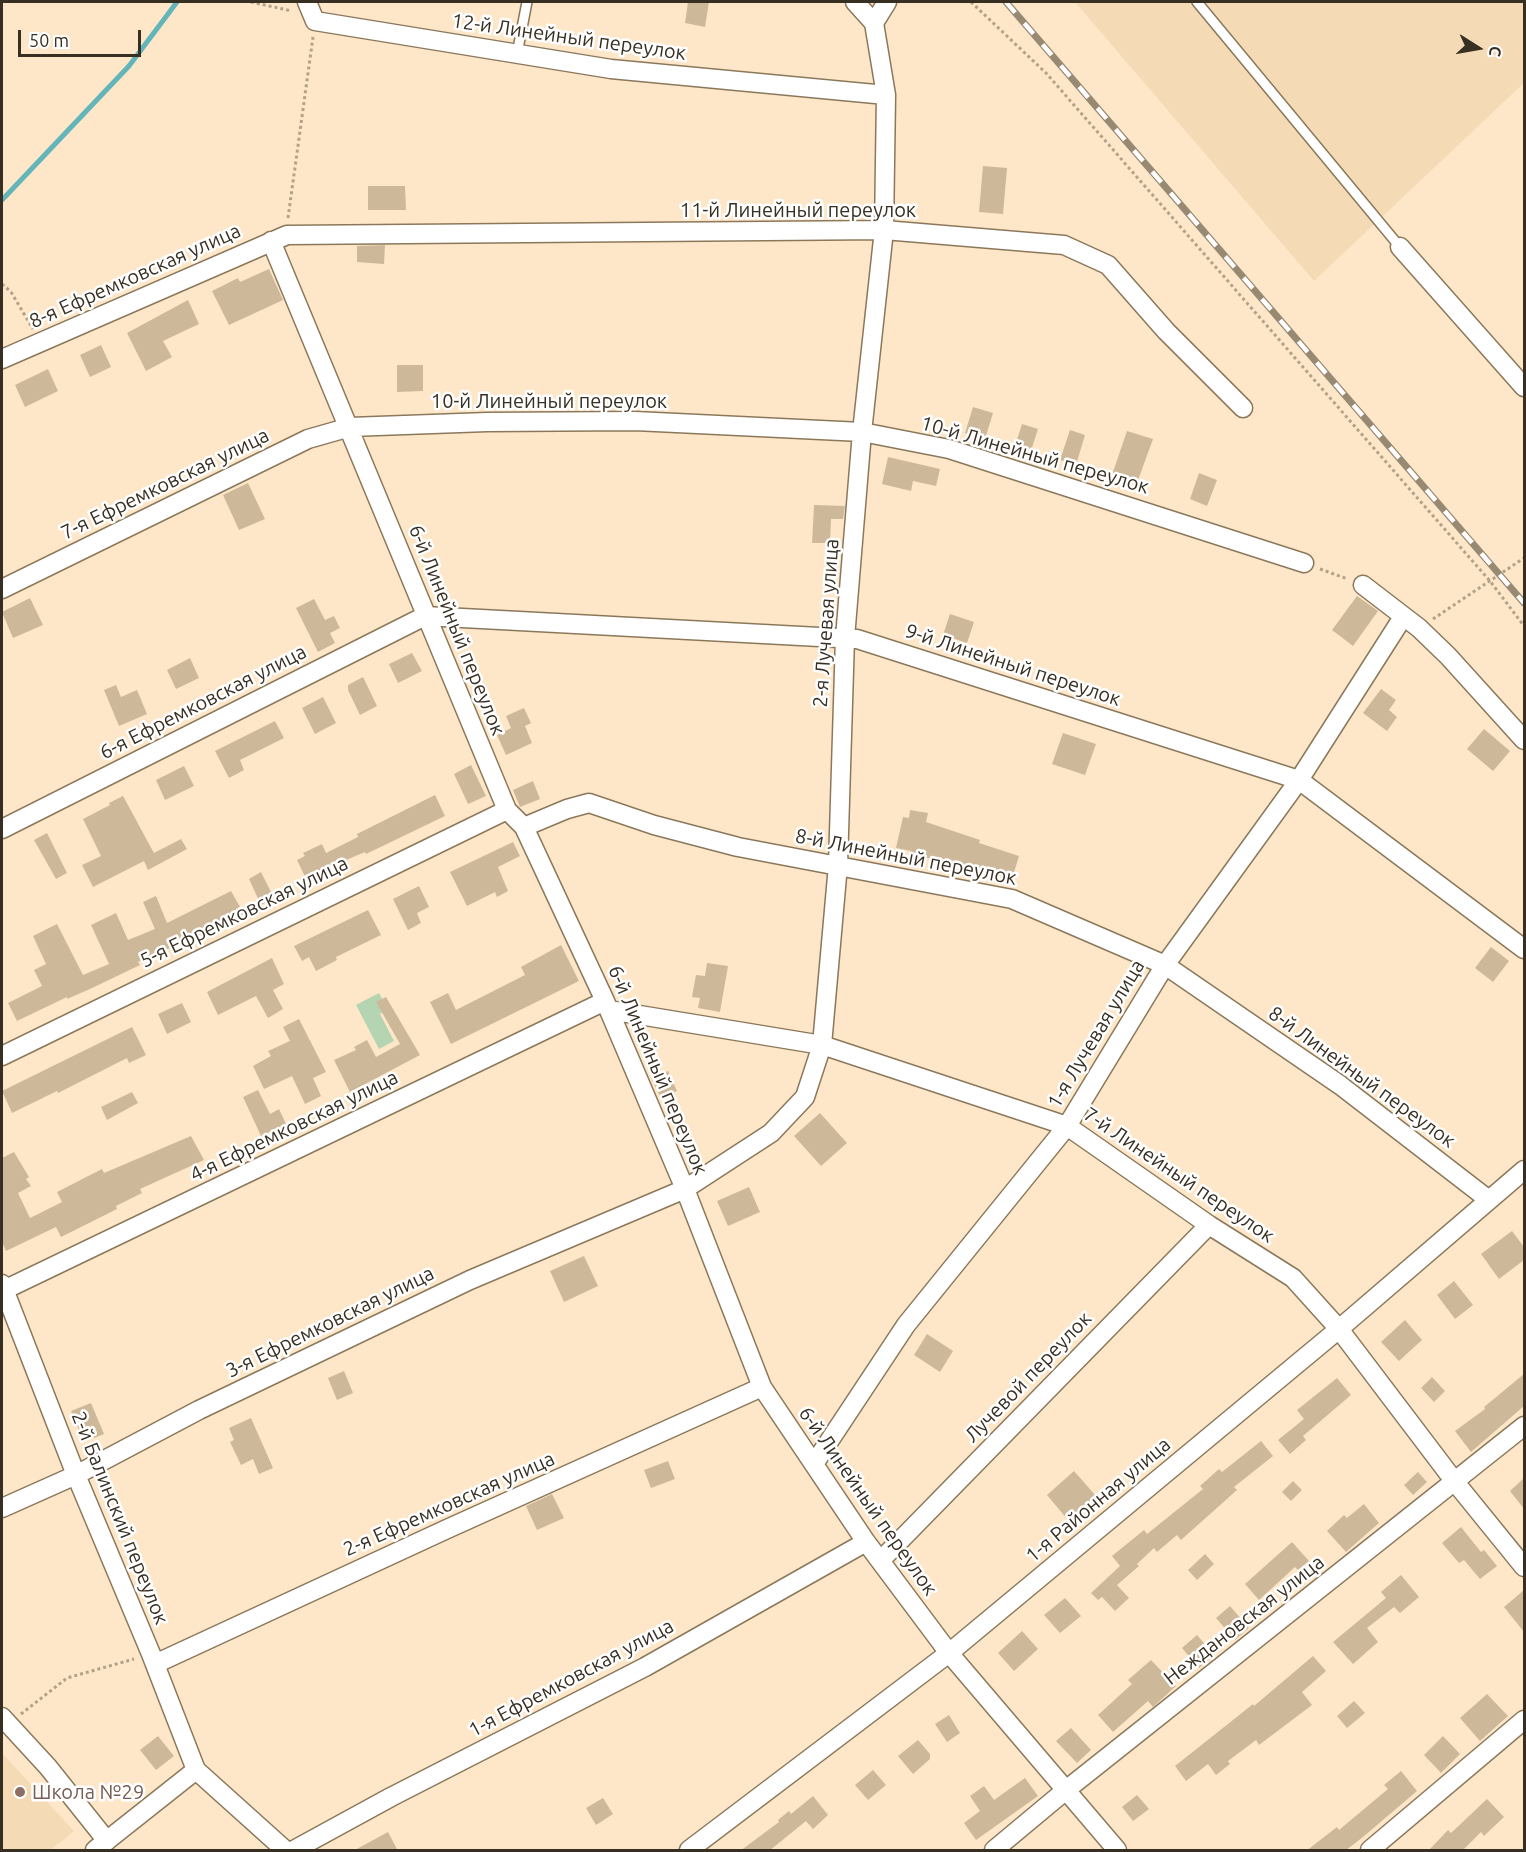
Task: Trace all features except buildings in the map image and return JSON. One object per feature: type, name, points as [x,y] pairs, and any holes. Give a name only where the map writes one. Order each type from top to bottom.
[{"type":"street","points":[[307,2],[315,21]]},
{"type":"street","points":[[855,2],[874,23],[887,2]]},
{"type":"street","name":"12-й Линейный переулок","points":[[315,21],[612,69],[886,95]]},
{"type":"street","name":"2-я Лучевая улица","points":[[685,1189],[771,1133],[805,1097],[822,1045],[838,865],[845,638],[862,432],[884,230],[886,95],[874,23]]},
{"type":"street","name":"11-й Линейный переулок","points":[[279,238],[884,230],[1064,245],[1108,266],[1166,331],[1243,408]]},
{"type":"street","name":"8-я Ефремковская улица","points":[[2,359],[279,238]]},
{"type":"street","name":"6-й Линейный переулок","points":[[279,238],[350,427],[425,616],[507,810],[524,827],[607,1006],[685,1189],[762,1387],[866,1542],[949,1653],[1117,1851]]},
{"type":"street","points":[[1400,247],[1524,387]]},
{"type":"street","name":"10-й Линейный переулок","points":[[350,427],[487,422],[635,422],[862,432],[949,449],[1304,563]]},
{"type":"street","name":"7-я Ефремковская улица","points":[[2,589],[308,439],[350,427]]},
{"type":"street","points":[[1364,585],[1449,656],[1524,740]]},
{"type":"street","name":"9-й Линейный переулок","points":[[425,616],[857,639],[1299,780],[1524,949]]},
{"type":"street","name":"6-я Ефремковская улица","points":[[2,829],[425,616]]},
{"type":"street","name":"1-я Лучевая улица","points":[[814,1464],[906,1325],[1067,1126],[1165,965],[1411,623]]},
{"type":"street","name":"8-й Линейный переулок","points":[[524,827],[567,809],[589,803],[654,825],[738,847],[1012,899],[1165,965],[1340,1085],[1489,1200]]},
{"type":"street","name":"5-я Ефремковская улица","points":[[2,1056],[507,810]]},
{"type":"street","name":"7-й Линейный переулок","points":[[607,1006],[822,1045],[1067,1126],[1209,1225],[1293,1278],[1339,1329],[1455,1482],[1524,1567]]},
{"type":"street","name":"4-я Ефремковская улица","points":[[2,1288],[607,1006]]},
{"type":"street","name":"1-я Районная улица","points":[[689,1851],[949,1653],[1339,1329],[1524,1170]]},
{"type":"street","name":"3-я Ефремковская улица","points":[[2,1508],[76,1475],[199,1410],[470,1280],[685,1189]]},
{"type":"street","name":"Лучевой переулок","points":[[880,1561],[1209,1225]]},
{"type":"street","name":"2-й Балинский переулок","points":[[2,1288],[196,1770]]},
{"type":"street","name":"2-я Ефремковская улица","points":[[153,1659],[762,1387]]},
{"type":"street","name":"Неждановская улица","points":[[994,1851],[1066,1790],[1524,1426]]},
{"type":"street","name":"1-я Ефремковская улица","points":[[294,1851],[391,1797],[645,1667],[866,1542]]},
{"type":"street","points":[[1370,1851],[1524,1720]]},
{"type":"street","points":[[4,1721],[48,1767],[101,1846],[196,1770],[285,1851]]},
{"type":"lane","points":[[516,54],[527,2]]},
{"type":"lane","points":[[1197,2],[1400,247]]},
{"type":"path","points":[[251,2],[281,10],[302,12],[315,21],[279,238]]},
{"type":"path","points":[[971,2],[1046,73],[1490,581],[1524,626]]},
{"type":"path","points":[[2,284],[11,292],[40,342]]},
{"type":"path","points":[[1411,623],[1490,581],[1524,558]]},
{"type":"path","points":[[1304,563],[1364,585]]},
{"type":"path","points":[[4,1721],[67,1678],[153,1659]]},
{"type":"shaded area","points":[[1075,2],[1524,2],[1524,83],[1314,281]]},
{"type":"shaded area","name":"Школа №29","points":[[2,1753],[74,1831],[51,1850],[2,1850]]},
{"type":"green space","points":[[379,993],[388,1009],[380,1014],[394,1041],[379,1049],[356,1005]]},
{"type":"waterway","points":[[2,200],[129,66],[177,2]]},
{"type":"railway","points":[[1006,2],[1524,603]]},
{"type":"place","name":"Школа №29","points":[[20,1792]]}]
